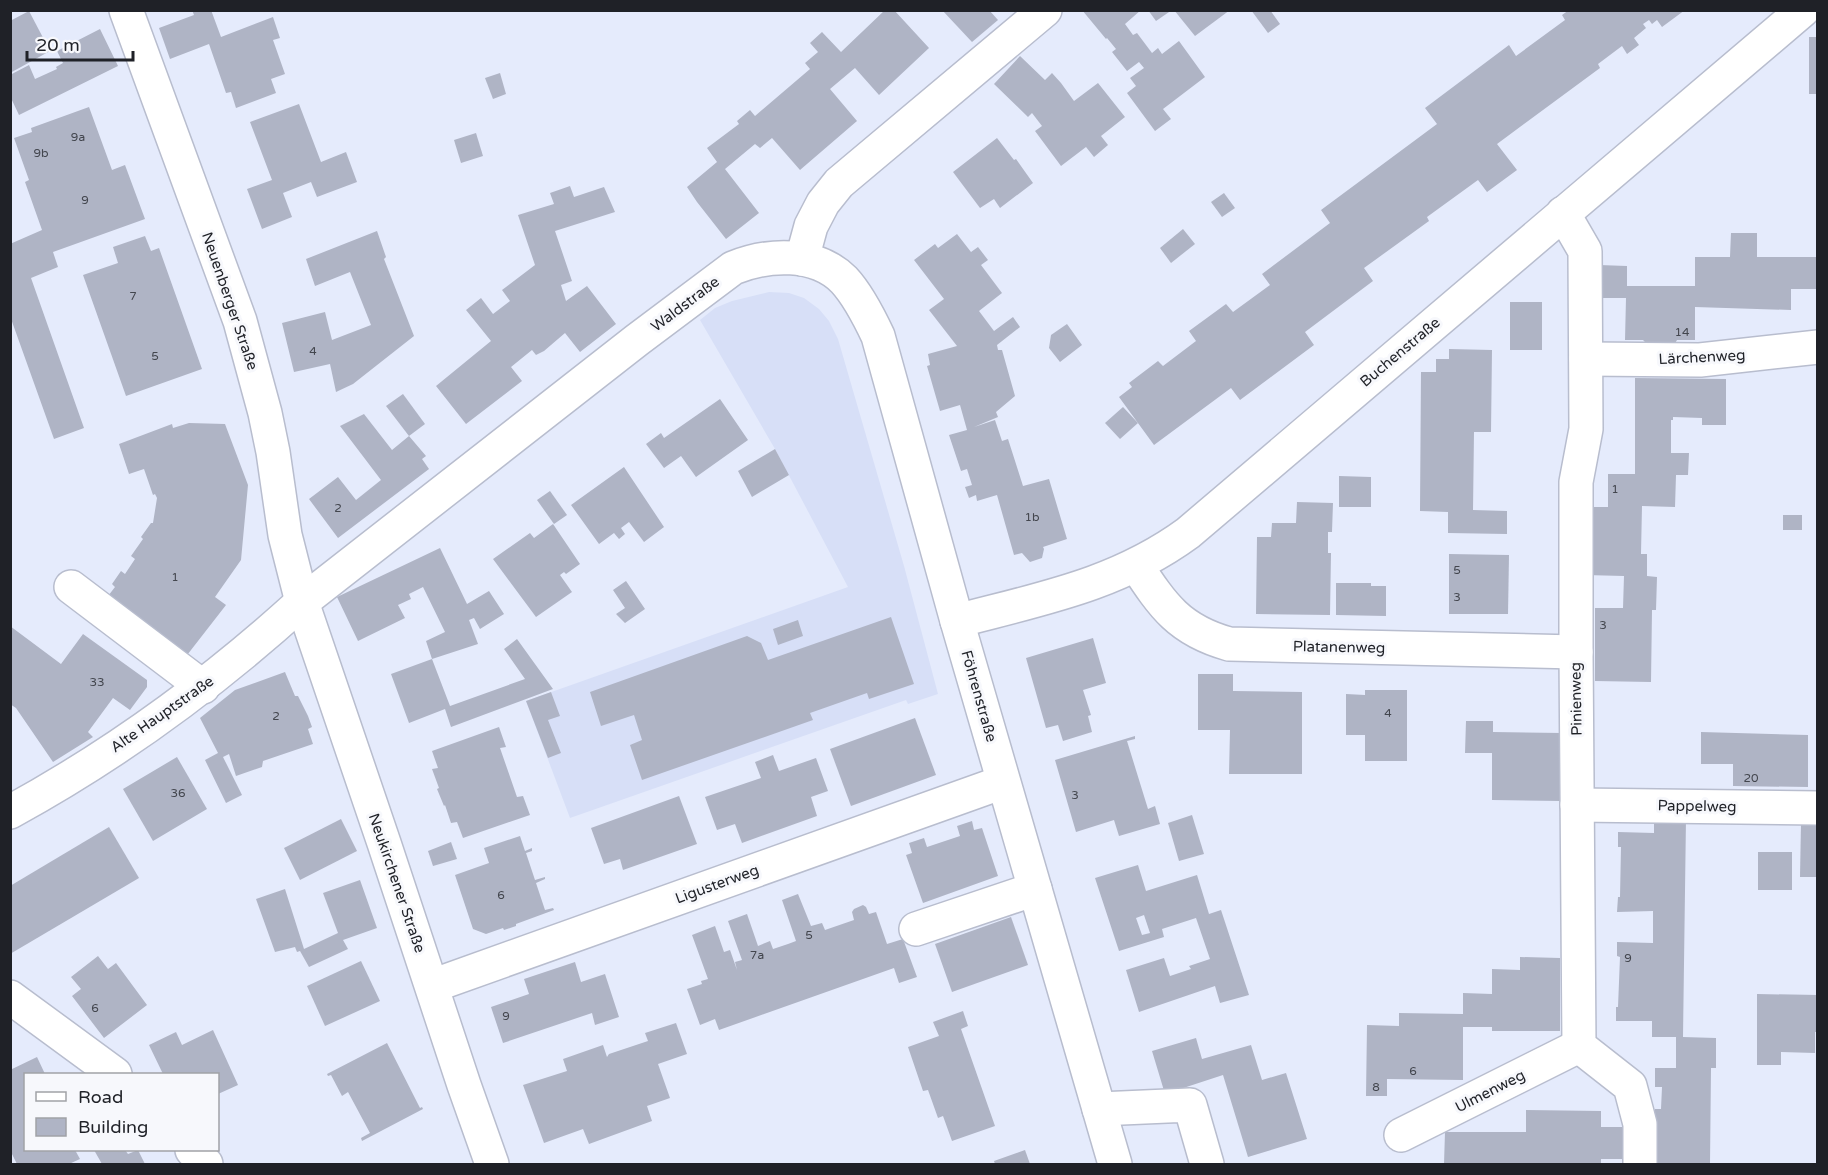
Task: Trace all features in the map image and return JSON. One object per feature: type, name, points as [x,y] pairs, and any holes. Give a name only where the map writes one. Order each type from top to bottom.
[{"type":"street","name":"Neuenberger Straße","points":[[126,10],[240,321],[265,413],[285,535],[302,602]]},
{"type":"street","points":[[802,259],[811,226],[823,203],[839,183],[1045,10]]},
{"type":"street","name":"Buchenstraße","points":[[957,621],[1055,596],[1101,581],[1166,549],[1188,533],[1803,10]]},
{"type":"street","name":"Pinienweg","points":[[1563,213],[1585,251],[1586,429],[1576,482],[1579,1046]]},
{"type":"street","name":"Waldstraße","points":[[302,602],[628,347],[734,268],[751,261],[773,257],[802,259]]},
{"type":"street","name":"Föhrenstraße","points":[[802,259],[826,267],[845,281],[869,317],[878,336],[1003,782],[1115,1164]]},
{"type":"street","name":"Lärchenweg","points":[[1586,359],[1700,360],[1818,347]]},
{"type":"street","name":"Platanenweg","points":[[1136,565],[1161,602],[1173,615],[1208,638],[1229,644],[1576,652]]},
{"type":"street","points":[[71,587],[202,687]]},
{"type":"street","name":"Alte Hauptstraße","points":[[10,812],[56,787],[140,732],[202,687],[302,602]]},
{"type":"street","name":"Neukirchener Straße","points":[[302,602],[492,1164]]},
{"type":"street","name":"Ligusterweg","points":[[432,986],[1003,782]]},
{"type":"street","name":"Pappelweg","points":[[1577,805],[1818,808]]},
{"type":"street","points":[[916,929],[1035,889]]},
{"type":"street","points":[[10,997],[114,1073]]},
{"type":"street","points":[[1579,1046],[1630,1086],[1640,1124],[1640,1164]]},
{"type":"street","name":"Ulmenweg","points":[[1401,1135],[1579,1046]]},
{"type":"street","points":[[1099,1109],[1190,1105],[1207,1164]]},
{"type":"street","points":[[194,1151],[206,1164]]},
{"type":"shaded area","points":[[769,292],[789,293],[804,298],[819,309],[829,321],[838,339],[904,566],[938,694],[908,704],[906,700],[570,818],[526,701],[848,587],[775,449],[700,320],[715,308],[732,301]]},
{"type":"building","points":[[192,10],[211,10],[221,37],[273,17],[280,38],[273,40],[285,74],[271,79],[276,93],[236,108],[231,92],[226,93],[209,44],[170,59],[159,28],[194,15]]},
{"type":"building","points":[[885,10],[894,10],[929,48],[879,95],[855,68],[830,89],[857,121],[800,170],[772,138],[760,148],[755,144],[725,169],[759,213],[726,239],[687,187],[717,162],[707,148],[739,124],[737,121],[750,110],[755,116],[810,69],[805,63],[818,52],[810,43],[822,32],[841,52]]},
{"type":"building","points":[[942,10],[989,10],[998,20],[972,42]]},
{"type":"building","points":[[1082,10],[1141,10],[1125,24],[1133,35],[1137,33],[1152,53],[1158,48],[1162,54],[1179,41],[1205,77],[1163,109],[1171,119],[1155,131],[1127,93],[1136,86],[1130,78],[1144,68],[1139,62],[1127,71],[1112,52],[1116,49]]},
{"type":"building","points":[[1148,10],[1172,10],[1156,21]]},
{"type":"building","points":[[1174,10],[1230,10],[1195,36]]},
{"type":"building","points":[[1251,10],[1270,10],[1280,24],[1268,33]]},
{"type":"building","points":[[1569,10],[1685,10],[1662,27],[1657,20],[1652,24],[1649,20],[1643,24],[1646,28],[1634,38],[1639,45],[1627,54],[1622,46],[1598,64],[1600,68],[1497,144],[1517,170],[1487,192],[1478,180],[1427,217],[1429,221],[1364,268],[1373,281],[1305,332],[1314,345],[1240,400],[1231,388],[1154,445],[1119,397],[1132,387],[1129,383],[1158,361],[1163,366],[1196,341],[1189,331],[1226,304],[1233,312],[1270,285],[1262,274],[1330,223],[1321,210],[1437,124],[1425,108],[1509,45],[1516,56],[1565,20],[1562,15]]},
{"type":"building","points":[[29,11],[50,51],[10,73],[10,21]]},
{"type":"building","points":[[100,29],[118,66],[19,115],[10,96],[10,75],[29,65],[35,79],[57,69],[56,67],[63,63],[57,51]]},
{"type":"building","points":[[1809,37],[1818,37],[1818,94],[1809,94]]},
{"type":"building","points":[[1020,56],[1045,80],[1052,73],[1074,101],[1098,83],[1125,117],[1101,136],[1108,145],[1094,157],[1086,147],[1061,166],[1035,131],[1042,126],[1032,113],[1028,117],[994,84]]},
{"type":"building","points":[[500,73],[506,94],[493,99],[485,78]]},
{"type":"building","points":[[299,104],[321,162],[346,152],[357,182],[317,197],[311,182],[283,193],[292,217],[262,229],[247,189],[272,180],[250,122]]},
{"type":"building","points":[[89,107],[112,170],[125,165],[145,219],[53,252],[58,267],[31,278],[84,428],[54,439],[10,316],[10,244],[42,230],[25,182],[29,180],[14,138],[32,132],[31,128]]},
{"type":"building","points":[[476,133],[483,156],[461,163],[454,140]]},
{"type":"building","points":[[997,138],[1033,183],[1000,208],[994,199],[980,208],[953,172]]},
{"type":"building","points":[[570,186],[574,197],[604,187],[615,212],[555,231],[572,281],[561,285],[566,301],[587,286],[616,324],[580,352],[565,333],[544,351],[536,355],[532,350],[511,367],[522,381],[466,424],[436,386],[491,341],[466,310],[481,298],[493,314],[510,301],[502,290],[535,265],[518,215],[554,204],[550,193]]},
{"type":"building","points":[[1224,193],[1235,208],[1222,217],[1211,202]]},
{"type":"building","points":[[1183,229],[1195,244],[1171,263],[1160,248]]},
{"type":"building","points":[[377,231],[386,257],[384,259],[414,336],[353,384],[336,392],[330,364],[294,372],[282,323],[325,312],[332,340],[371,325],[350,272],[315,286],[306,259]]},
{"type":"building","points":[[1731,233],[1757,233],[1757,257],[1818,257],[1818,289],[1791,289],[1791,310],[1695,307],[1695,340],[1677,340],[1674,345],[1648,345],[1643,340],[1625,340],[1626,298],[1599,298],[1599,265],[1627,266],[1627,286],[1695,286],[1695,257],[1730,257]]},
{"type":"building","points":[[957,234],[971,252],[978,247],[988,260],[981,265],[1002,293],[979,311],[994,331],[1013,317],[1020,327],[997,345],[998,350],[1002,350],[1015,396],[996,412],[998,417],[974,427],[995,420],[1002,441],[1008,439],[1023,486],[1049,479],[1067,539],[1043,547],[1042,558],[1030,562],[1022,553],[1014,555],[997,495],[977,501],[976,495],[969,498],[965,487],[972,485],[967,469],[961,471],[949,435],[967,430],[960,405],[940,411],[927,366],[930,365],[928,354],[957,346],[929,310],[944,299],[914,260],[935,244],[938,248]]},
{"type":"building","points":[[145,236],[151,251],[159,248],[202,369],[126,396],[83,275],[118,263],[113,247]]},
{"type":"building","points":[[1510,302],[1542,302],[1542,350],[1510,350]]},
{"type":"building","points":[[1067,324],[1082,345],[1060,362],[1049,348],[1051,335]]},
{"type":"building","points":[[1449,349],[1492,350],[1491,432],[1474,432],[1473,510],[1507,511],[1507,534],[1448,533],[1448,512],[1420,511],[1421,372],[1436,372],[1436,359],[1449,359]]},
{"type":"building","points":[[1635,378],[1726,379],[1726,425],[1702,425],[1702,418],[1673,417],[1671,420],[1671,453],[1689,453],[1688,475],[1676,475],[1675,507],[1642,506],[1641,554],[1647,554],[1647,576],[1657,577],[1656,610],[1652,610],[1651,682],[1595,681],[1595,608],[1623,608],[1624,576],[1585,575],[1586,507],[1608,507],[1608,474],[1635,474]]},
{"type":"building","points":[[403,394],[425,424],[409,436],[386,406]]},
{"type":"building","points":[[720,399],[748,440],[696,477],[681,456],[664,468],[646,444],[661,433],[664,438]]},
{"type":"building","points":[[1123,407],[1138,423],[1120,439],[1105,423]]},
{"type":"building","points":[[364,414],[392,450],[409,436],[426,456],[422,459],[429,469],[338,538],[309,499],[338,477],[356,500],[381,480],[340,426]]},
{"type":"building","points":[[189,423],[225,424],[248,485],[241,560],[215,597],[226,605],[184,659],[105,600],[115,587],[112,584],[121,571],[125,574],[135,559],[131,556],[143,539],[141,537],[153,523],[157,498],[155,494],[153,495],[144,469],[129,474],[119,444],[172,424],[173,428]]},
{"type":"building","points":[[775,449],[789,475],[752,497],[738,471]]},
{"type":"building","points":[[624,467],[664,527],[644,542],[629,522],[621,528],[625,534],[619,539],[614,533],[599,544],[571,505]]},
{"type":"building","points":[[1339,476],[1371,477],[1371,507],[1339,507]]},
{"type":"building","points":[[550,491],[567,515],[554,524],[537,500]]},
{"type":"building","points":[[1297,502],[1333,503],[1332,532],[1328,532],[1328,553],[1331,553],[1330,615],[1256,614],[1257,537],[1271,537],[1272,523],[1296,523]]},
{"type":"building","points":[[1783,515],[1802,515],[1802,530],[1783,530]]},
{"type":"building","points":[[553,524],[580,564],[566,574],[564,572],[560,575],[572,592],[536,617],[493,559],[530,533],[534,538]]},
{"type":"building","points":[[440,548],[467,604],[489,591],[504,614],[480,629],[474,618],[469,620],[478,644],[432,659],[426,641],[445,632],[423,587],[409,594],[411,599],[398,605],[405,618],[358,641],[337,597]]},
{"type":"building","points":[[1449,554],[1509,555],[1508,614],[1449,614]]},
{"type":"building","points":[[626,581],[645,609],[625,623],[616,614],[625,608],[613,590]]},
{"type":"building","points":[[1336,583],[1371,583],[1371,586],[1386,586],[1386,616],[1336,615]]},
{"type":"building","points":[[891,617],[914,684],[869,699],[867,693],[810,713],[813,720],[642,780],[630,745],[642,740],[634,715],[601,726],[590,692],[747,636],[761,643],[768,660]]},
{"type":"building","points":[[798,620],[803,636],[778,645],[773,629]]},
{"type":"building","points":[[10,626],[61,664],[83,634],[147,680],[147,687],[130,710],[113,698],[88,732],[93,737],[53,762],[16,708],[10,704]]},
{"type":"building","points":[[1093,638],[1106,683],[1083,690],[1091,715],[1088,716],[1092,732],[1063,741],[1058,725],[1046,728],[1026,658]]},
{"type":"building","points":[[517,639],[553,689],[451,727],[445,709],[409,723],[391,674],[432,659],[450,706],[525,679],[504,649]]},
{"type":"building","points":[[285,672],[295,696],[298,696],[308,716],[312,727],[308,729],[313,744],[263,761],[262,767],[236,776],[229,754],[223,757],[242,795],[226,803],[205,760],[218,753],[200,718],[235,690]]},
{"type":"building","points":[[1198,674],[1233,674],[1233,691],[1302,692],[1302,774],[1229,774],[1230,730],[1198,730]]},
{"type":"building","points":[[1365,690],[1407,690],[1407,761],[1365,761],[1365,735],[1346,735],[1346,694],[1365,695]]},
{"type":"building","points":[[551,692],[560,716],[548,720],[561,753],[548,758],[526,701]]},
{"type":"building","points":[[915,718],[936,775],[851,806],[830,749]]},
{"type":"building","points":[[1466,721],[1493,721],[1493,732],[1562,733],[1561,801],[1492,800],[1492,753],[1465,753]]},
{"type":"building","points":[[499,727],[506,747],[500,748],[517,797],[523,796],[530,815],[463,838],[457,822],[451,823],[437,789],[439,788],[432,769],[438,768],[432,751]]},
{"type":"building","points":[[1701,732],[1808,735],[1808,787],[1733,786],[1733,764],[1701,764]]},
{"type":"building","points":[[1135,736],[1135,739],[1127,741],[1148,809],[1155,806],[1160,824],[1119,836],[1114,820],[1076,832],[1055,760]]},
{"type":"building","points":[[773,755],[779,771],[816,758],[828,791],[811,797],[817,816],[742,843],[735,824],[717,830],[705,797],[761,778],[755,762]]},
{"type":"building","points":[[177,757],[207,809],[153,841],[123,789]]},
{"type":"building","points":[[679,796],[697,844],[623,870],[620,859],[604,864],[591,828]]},
{"type":"building","points":[[1192,815],[1204,854],[1179,861],[1168,823]]},
{"type":"building","points":[[1654,817],[1686,818],[1683,1037],[1716,1038],[1716,1068],[1711,1068],[1710,1164],[1654,1164],[1655,1109],[1661,1109],[1662,1087],[1655,1087],[1655,1068],[1676,1068],[1676,1037],[1652,1037],[1652,1021],[1616,1021],[1620,957],[1617,956],[1617,942],[1653,943],[1653,911],[1617,912],[1618,897],[1620,897],[1621,847],[1618,847],[1618,832],[1654,833]]},
{"type":"building","points":[[341,819],[357,851],[300,880],[284,848]]},
{"type":"building","points":[[972,821],[974,830],[982,828],[998,876],[923,903],[906,855],[912,853],[909,843],[924,838],[927,847],[960,836],[957,826]]},
{"type":"building","points":[[1801,823],[1818,824],[1818,877],[1800,877]]},
{"type":"building","points":[[109,827],[139,878],[10,954],[10,886]]},
{"type":"building","points":[[520,836],[525,851],[532,848],[532,851],[526,853],[535,880],[545,877],[536,883],[545,910],[553,908],[554,910],[504,930],[503,928],[486,934],[473,929],[455,875],[489,863],[484,848]]},
{"type":"building","points":[[451,842],[457,859],[433,866],[428,851]]},
{"type":"building","points":[[1758,852],[1792,852],[1792,890],[1758,890]]},
{"type":"building","points":[[1138,865],[1146,891],[1197,875],[1209,914],[1221,910],[1249,995],[1220,1003],[1215,986],[1139,1012],[1126,970],[1164,958],[1170,976],[1210,959],[1196,918],[1162,929],[1164,937],[1119,951],[1095,878]],"holes":[[[1144,915],[1150,933],[1142,935],[1136,918]]]},
{"type":"building","points":[[360,880],[377,928],[343,940],[348,949],[309,967],[300,951],[297,952],[295,947],[275,952],[256,899],[285,889],[304,949],[338,933],[323,893]]},
{"type":"building","points":[[798,894],[811,926],[822,923],[825,930],[854,920],[852,912],[863,905],[869,914],[876,912],[887,944],[903,939],[917,977],[899,983],[894,968],[719,1030],[715,1019],[700,1025],[687,989],[702,984],[701,981],[708,979],[692,935],[715,926],[724,952],[730,950],[737,970],[735,962],[742,960],[728,921],[747,914],[758,946],[770,941],[773,949],[796,941],[782,900]]},
{"type":"building","points":[[1011,917],[1028,965],[952,992],[935,944]]},
{"type":"building","points":[[98,956],[108,969],[116,963],[147,1005],[104,1038],[72,996],[81,989],[71,977]]},
{"type":"building","points":[[1520,957],[1560,958],[1560,1031],[1492,1031],[1492,1027],[1463,1027],[1463,1080],[1387,1079],[1387,1096],[1366,1096],[1367,1025],[1399,1026],[1399,1013],[1463,1014],[1463,993],[1492,994],[1492,969],[1520,970]]},
{"type":"building","points":[[361,961],[380,1001],[325,1026],[307,986]]},
{"type":"building","points":[[575,962],[581,982],[605,974],[619,1017],[595,1025],[592,1013],[503,1043],[491,1007],[529,994],[524,979]]},
{"type":"building","points":[[1757,994],[1818,995],[1818,1032],[1815,1032],[1815,1053],[1781,1052],[1781,1065],[1757,1065]]},
{"type":"building","points":[[963,1011],[968,1026],[961,1029],[995,1126],[952,1141],[943,1116],[938,1118],[928,1090],[923,1091],[908,1047],[939,1036],[933,1022]]},
{"type":"building","points":[[676,1023],[687,1054],[658,1064],[670,1098],[647,1106],[652,1121],[589,1144],[583,1129],[544,1143],[523,1085],[567,1071],[563,1059],[603,1045],[607,1057],[609,1054],[648,1041],[645,1033]]},
{"type":"building","points":[[213,1030],[238,1085],[219,1094],[219,1073],[163,1073],[149,1045],[176,1032],[182,1045]]},
{"type":"building","points":[[1196,1038],[1202,1059],[1251,1045],[1262,1080],[1286,1073],[1307,1139],[1248,1157],[1223,1075],[1165,1094],[1152,1051]]},
{"type":"building","points":[[387,1043],[420,1108],[423,1109],[362,1141],[361,1138],[370,1133],[348,1092],[342,1096],[331,1075],[327,1074]]},
{"type":"building","points":[[37,1057],[45,1073],[24,1073],[24,1151],[76,1151],[80,1159],[69,1164],[17,1164],[10,1150],[10,1070]]},
{"type":"building","points":[[1526,1110],[1601,1111],[1601,1127],[1628,1127],[1627,1159],[1601,1159],[1601,1164],[1444,1164],[1445,1132],[1526,1132]]},
{"type":"building","points":[[1025,1150],[1030,1164],[995,1164],[994,1161]]},
{"type":"building","points":[[95,1151],[126,1151],[128,1154],[138,1151],[145,1164],[102,1164]]}]
